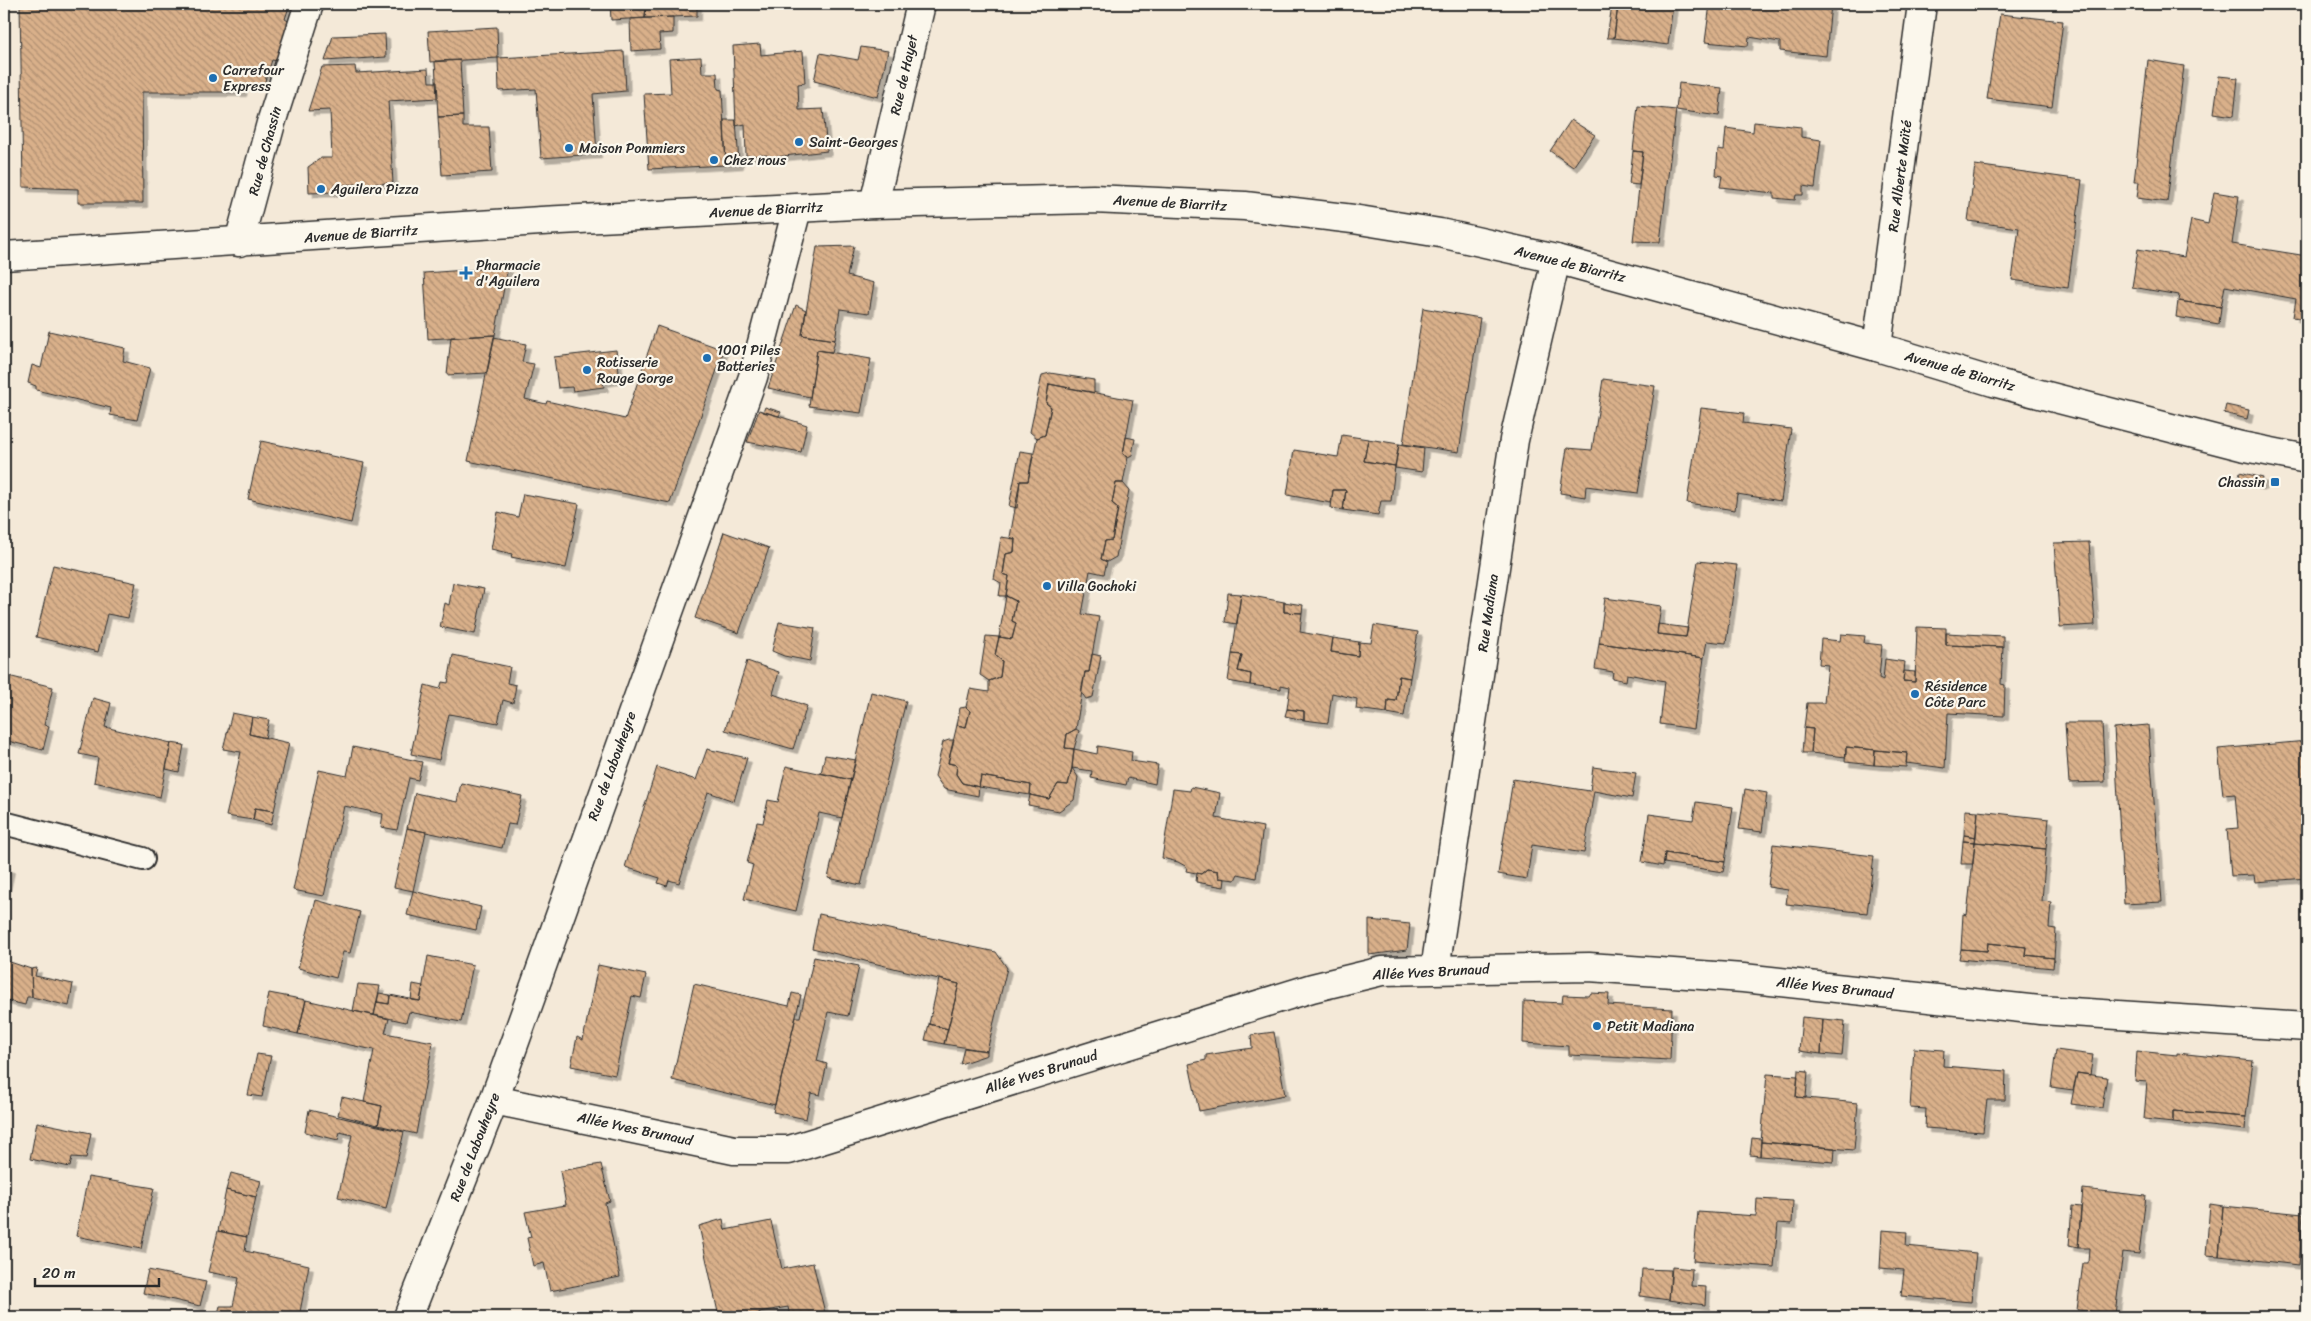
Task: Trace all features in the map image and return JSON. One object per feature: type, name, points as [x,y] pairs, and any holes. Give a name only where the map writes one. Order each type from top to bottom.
[{"type":"street","name":"Rue de Chassin","points":[[239,242],[271,123],[309,4]]},
{"type":"street","name":"Rue de Hayet","points":[[874,204],[920,4]]},
{"type":"street","name":"Rue Alberte Maïté","points":[[1877,347],[1922,4]]},
{"type":"street","name":"Avenue de Biarritz","points":[[4,256],[541,221],[874,204],[1093,199],[1245,206],[1353,219],[1440,233],[1556,259],[1877,347],[2003,385],[2241,446],[2307,459]]},
{"type":"street","name":"Rue de Labouheyre","points":[[408,1317],[494,1100],[753,377],[797,209]]},
{"type":"street","name":"Rue Madiana","points":[[1435,970],[1514,440],[1556,259]]},
{"type":"street","name":"Allée Yves Brunaud","points":[[494,1100],[734,1150],[789,1150],[1312,988],[1382,971],[1589,967],[1744,978],[2040,1010],[2307,1027]]},
{"type":"lane","points":[[4,823],[143,859]]},
{"type":"building","points":[[20,4],[290,4],[285,19],[290,22],[278,61],[272,60],[264,84],[243,85],[242,92],[142,92],[143,203],[78,203],[78,189],[23,187]]},
{"type":"building","points":[[610,4],[646,4],[645,18],[611,20]]},
{"type":"building","points":[[646,4],[697,4],[697,16],[645,18]]},
{"type":"building","points":[[1612,4],[1673,4],[1668,45],[1614,38],[1618,5]]},
{"type":"building","points":[[1710,4],[1831,4],[1826,56],[1780,51],[1780,42],[1749,37],[1748,46],[1705,42]]},
{"type":"building","points":[[1612,5],[1618,5],[1614,38],[1607,38]]},
{"type":"building","points":[[2000,14],[2063,21],[2052,107],[1987,99]]},
{"type":"building","points":[[673,17],[673,33],[659,34],[660,49],[631,51],[630,19]]},
{"type":"building","points":[[497,27],[498,58],[430,62],[428,31]]},
{"type":"building","points":[[385,34],[386,57],[325,61],[333,36]]},
{"type":"building","points":[[760,44],[761,55],[803,51],[805,83],[798,84],[799,110],[823,109],[827,151],[767,158],[767,155],[746,156],[745,124],[736,126],[733,46]]},
{"type":"building","points":[[861,47],[888,51],[878,97],[814,81],[820,53],[858,60]]},
{"type":"building","points":[[624,51],[626,91],[593,94],[597,154],[541,158],[536,89],[499,91],[498,58]]},
{"type":"building","points":[[701,57],[702,73],[717,73],[718,89],[722,90],[726,165],[649,169],[644,94],[671,93],[669,59]]},
{"type":"building","points":[[460,60],[463,116],[438,117],[435,61]]},
{"type":"building","points":[[2148,60],[2184,66],[2167,202],[2137,198],[2139,182],[2134,182]]},
{"type":"building","points":[[355,66],[356,73],[428,69],[429,82],[437,82],[438,98],[388,101],[393,183],[334,185],[334,192],[309,193],[308,167],[321,158],[332,158],[330,110],[308,111],[322,67]]},
{"type":"building","points":[[2219,76],[2238,78],[2234,116],[2214,113]]},
{"type":"building","points":[[1679,83],[1722,88],[1719,116],[1676,110]]},
{"type":"building","points":[[1638,106],[1676,110],[1660,242],[1633,241],[1643,152],[1633,151]]},
{"type":"building","points":[[463,116],[463,127],[489,127],[492,172],[442,175],[438,117]]},
{"type":"building","points":[[724,120],[736,120],[739,164],[726,165]]},
{"type":"building","points":[[1571,120],[1595,135],[1573,167],[1550,151]]},
{"type":"building","points":[[1754,122],[1801,127],[1801,137],[1821,140],[1815,188],[1803,186],[1803,195],[1796,195],[1795,200],[1774,198],[1774,193],[1720,187],[1722,176],[1716,175],[1718,149],[1724,150],[1726,128],[1753,132]]},
{"type":"building","points":[[1633,151],[1643,152],[1639,185],[1629,184]]},
{"type":"building","points":[[1975,165],[2082,180],[2068,288],[2012,280],[2019,228],[1968,221]]},
{"type":"building","points":[[2214,192],[2239,196],[2232,244],[2307,256],[2307,319],[2293,317],[2296,299],[2225,286],[2221,307],[2178,301],[2179,295],[2132,287],[2138,249],[2184,257],[2191,220],[2208,224]]},
{"type":"building","points":[[854,246],[847,276],[874,283],[869,313],[840,309],[835,340],[802,335],[817,247]]},
{"type":"building","points":[[508,267],[495,335],[428,339],[424,273]]},
{"type":"building","points":[[2178,301],[2221,307],[2219,324],[2176,317]]},
{"type":"building","points":[[796,305],[806,310],[802,335],[835,340],[832,352],[817,350],[810,397],[768,388]]},
{"type":"building","points":[[1423,308],[1480,318],[1459,452],[1403,444]]},
{"type":"building","points":[[657,326],[724,350],[670,503],[468,461],[494,337],[526,344],[522,362],[534,364],[525,399],[546,404],[547,401],[625,419]]},
{"type":"building","points":[[49,331],[125,348],[123,361],[150,368],[137,420],[110,415],[111,408],[36,390],[36,386],[28,383],[32,365],[41,368]]},
{"type":"building","points":[[495,335],[487,373],[447,375],[451,337]]},
{"type":"building","points":[[616,350],[620,379],[603,382],[604,387],[573,391],[572,387],[558,388],[554,357]]},
{"type":"building","points":[[817,350],[871,359],[861,413],[809,406]]},
{"type":"building","points":[[1050,373],[1094,380],[1094,393],[1049,384],[1046,403],[1051,407],[1045,435],[1037,438],[1030,432],[1042,375]]},
{"type":"building","points":[[1603,379],[1655,386],[1638,493],[1586,486],[1585,497],[1560,493],[1567,448],[1592,450]]},
{"type":"building","name":"Villa Gochoki","points":[[1049,384],[1133,400],[1123,454],[1128,457],[1123,483],[1116,483],[1112,503],[1118,508],[1112,540],[1105,541],[1101,559],[1107,562],[1104,574],[1090,571],[1082,614],[1099,617],[1089,672],[1085,672],[1076,729],[1067,734],[1065,748],[1074,749],[1072,768],[1068,785],[1058,784],[1049,799],[1030,795],[1031,785],[981,776],[979,787],[962,783],[956,774],[957,765],[948,763],[957,725],[966,727],[970,711],[966,707],[970,689],[989,692],[989,681],[1000,677],[1002,661],[995,655],[999,637],[1012,639],[1016,623],[1012,621],[1016,601],[1006,596],[1009,576],[1003,574],[1006,554],[1014,552],[1015,539],[1010,537],[1020,481],[1028,481],[1037,438],[1045,435],[1051,407],[1046,403]]},
{"type":"building","points":[[2226,405],[2249,410],[2247,419],[2224,413]]},
{"type":"building","points":[[765,407],[781,412],[779,416],[763,412]]},
{"type":"building","points":[[1701,408],[1744,413],[1743,423],[1791,429],[1781,501],[1737,494],[1735,510],[1687,503]]},
{"type":"building","points":[[759,410],[807,425],[801,452],[747,442]]},
{"type":"building","points":[[1342,435],[1368,439],[1364,461],[1395,466],[1391,501],[1381,501],[1378,515],[1343,510],[1346,490],[1333,490],[1331,503],[1287,495],[1294,450],[1338,457]]},
{"type":"building","points":[[1126,437],[1135,439],[1132,455],[1128,457],[1123,454]]},
{"type":"building","points":[[1368,439],[1399,444],[1395,466],[1364,461]]},
{"type":"building","points":[[261,441],[364,463],[351,523],[248,499]]},
{"type":"building","points":[[1399,444],[1424,448],[1422,472],[1395,468]]},
{"type":"building","points":[[1020,451],[1033,453],[1028,481],[1020,481],[1017,508],[1009,506]]},
{"type":"building","points":[[2240,472],[2263,478],[2261,486],[2238,481]]},
{"type":"building","points":[[1116,483],[1123,483],[1129,490],[1116,557],[1107,562],[1101,559],[1105,541],[1112,540],[1118,508],[1112,503]]},
{"type":"building","points":[[1333,490],[1346,490],[1343,510],[1331,508]]},
{"type":"building","points":[[523,494],[579,504],[566,568],[511,557],[512,554],[491,549],[498,512],[518,517]]},
{"type":"building","points":[[724,532],[769,548],[739,633],[695,618]]},
{"type":"building","points":[[1001,537],[1015,539],[1014,552],[1006,554],[1003,574],[1009,576],[1006,596],[999,596],[1001,583],[994,579]]},
{"type":"building","points":[[2089,542],[2095,625],[2060,627],[2054,543]]},
{"type":"building","points":[[1698,561],[1737,565],[1726,643],[1707,641],[1704,658],[1599,643],[1605,598],[1661,606],[1657,634],[1686,637]]},
{"type":"building","points":[[53,565],[136,583],[128,618],[107,614],[98,652],[36,637]]},
{"type":"building","points":[[453,583],[484,589],[475,634],[440,627],[445,603],[449,605]]},
{"type":"building","points":[[1228,593],[1241,594],[1237,624],[1225,622]]},
{"type":"building","points":[[1241,594],[1284,602],[1284,612],[1302,613],[1300,632],[1333,638],[1331,652],[1358,656],[1359,642],[1371,643],[1374,625],[1418,632],[1410,678],[1399,676],[1396,701],[1388,700],[1387,713],[1356,709],[1357,699],[1332,693],[1328,723],[1304,720],[1304,711],[1287,709],[1290,687],[1281,685],[1281,689],[1250,685],[1251,674],[1238,671],[1242,655],[1232,654]]},
{"type":"building","points":[[1006,596],[1016,601],[1012,621],[1016,623],[1012,639],[999,637]]},
{"type":"building","points":[[1284,602],[1303,605],[1302,613],[1284,612]]},
{"type":"building","points":[[779,622],[815,628],[810,661],[784,656],[772,651]]},
{"type":"building","points":[[1658,624],[1688,628],[1686,637],[1657,634]]},
{"type":"building","name":"Résidence Côte Parc","points":[[1917,627],[1946,628],[1946,645],[2003,647],[2001,684],[2005,685],[2004,716],[1948,713],[1945,768],[1906,763],[1907,753],[1846,747],[1846,757],[1811,753],[1813,729],[1804,728],[1807,703],[1824,703],[1828,665],[1819,664],[1821,639],[1840,641],[1841,634],[1865,636],[1864,643],[1882,645],[1879,678],[1883,680],[1885,659],[1905,662],[1903,681],[1915,682]]},
{"type":"building","points":[[1946,633],[2003,636],[2003,647],[1946,645]]},
{"type":"building","points":[[986,636],[999,637],[995,655],[1002,661],[1000,677],[989,681],[980,675]]},
{"type":"building","points":[[1333,638],[1359,642],[1358,656],[1331,652]]},
{"type":"building","points":[[1599,643],[1704,658],[1694,729],[1660,724],[1665,681],[1627,674],[1626,681],[1612,678],[1613,672],[1595,669]]},
{"type":"building","points":[[1092,654],[1101,656],[1093,697],[1086,699],[1081,692],[1085,672],[1089,672]]},
{"type":"building","points":[[1232,654],[1242,655],[1238,671],[1251,674],[1250,685],[1228,681]]},
{"type":"building","points":[[453,655],[510,667],[507,683],[516,685],[513,703],[503,700],[498,723],[449,714],[439,760],[411,754],[425,685],[440,689],[442,682],[448,683]]},
{"type":"building","points":[[747,661],[779,672],[773,694],[807,706],[793,749],[725,730]]},
{"type":"building","points":[[1904,671],[1915,672],[1915,682],[1903,681]]},
{"type":"building","points":[[4,675],[53,687],[44,725],[49,726],[43,750],[4,740]]},
{"type":"building","points":[[1399,676],[1410,678],[1404,716],[1387,713],[1388,700],[1396,701]]},
{"type":"building","points":[[871,692],[906,701],[861,885],[828,878]]},
{"type":"building","points":[[93,698],[111,703],[105,727],[171,743],[160,797],[94,782],[98,758],[79,754]]},
{"type":"building","points":[[966,707],[970,711],[966,727],[957,725],[960,708]]},
{"type":"building","points":[[1287,709],[1304,711],[1304,720],[1285,716]]},
{"type":"building","points":[[232,713],[252,717],[249,734],[289,743],[274,811],[255,808],[253,820],[226,816],[241,752],[223,749]]},
{"type":"building","points":[[252,717],[269,720],[265,738],[249,734]]},
{"type":"building","points":[[2065,723],[2102,723],[2105,782],[2069,783]]},
{"type":"building","points":[[2148,725],[2162,902],[2124,904],[2114,728]]},
{"type":"building","points":[[1804,728],[1813,729],[1811,753],[1802,753]]},
{"type":"building","points":[[1076,729],[1079,731],[1074,749],[1065,748],[1067,734]]},
{"type":"building","points":[[954,740],[948,763],[957,765],[956,774],[962,783],[979,787],[978,796],[944,789],[935,776],[943,742]]},
{"type":"building","points":[[2307,741],[2307,878],[2255,882],[2254,875],[2231,876],[2227,829],[2238,828],[2235,794],[2223,795],[2218,749]]},
{"type":"building","points":[[171,743],[184,745],[179,772],[166,769]]},
{"type":"building","points":[[1098,746],[1132,752],[1131,761],[1158,765],[1155,784],[1128,778],[1126,785],[1091,778],[1092,771],[1072,768],[1074,749],[1097,754]]},
{"type":"building","points":[[353,747],[422,762],[418,780],[409,778],[397,830],[381,827],[383,814],[344,806],[324,896],[293,890],[319,770],[347,776]]},
{"type":"building","points":[[1846,747],[1875,750],[1874,765],[1845,762]]},
{"type":"building","points":[[707,749],[747,758],[734,801],[708,792],[679,883],[669,880],[667,886],[658,883],[660,878],[625,867],[657,767],[696,780]]},
{"type":"building","points":[[1875,750],[1907,753],[1906,767],[1874,765]]},
{"type":"building","points":[[825,755],[856,760],[851,780],[821,773]]},
{"type":"building","points":[[786,766],[851,780],[842,818],[819,813],[796,911],[744,899],[753,865],[747,863],[757,822],[763,823],[768,800],[778,802]]},
{"type":"building","points":[[1593,767],[1636,773],[1632,798],[1594,791],[1584,853],[1532,845],[1527,879],[1498,874],[1513,779],[1590,791]]},
{"type":"building","points":[[1072,768],[1078,777],[1074,800],[1059,811],[1028,805],[1030,795],[1049,799],[1058,784],[1068,785]]},
{"type":"building","points":[[981,776],[1031,785],[1030,795],[979,787]]},
{"type":"building","points":[[461,783],[522,796],[515,825],[508,824],[502,848],[407,828],[415,793],[457,802]]},
{"type":"building","points":[[1191,787],[1220,793],[1216,818],[1263,827],[1256,878],[1238,874],[1235,880],[1219,878],[1218,871],[1207,869],[1201,874],[1186,871],[1187,867],[1178,862],[1162,858],[1173,789],[1190,791]]},
{"type":"building","points":[[1745,789],[1767,793],[1762,832],[1739,829]]},
{"type":"building","points":[[1696,802],[1733,807],[1725,862],[1665,853],[1663,866],[1642,862],[1649,814],[1693,820]]},
{"type":"building","points":[[255,808],[274,811],[271,825],[253,820]]},
{"type":"building","points":[[1965,810],[1978,811],[1976,837],[1964,835]]},
{"type":"building","points":[[1978,811],[2049,819],[2046,849],[1975,842]]},
{"type":"building","points":[[407,828],[426,832],[413,891],[394,887]]},
{"type":"building","points":[[1964,835],[1976,837],[1975,842],[1963,841]]},
{"type":"building","points":[[1963,841],[1975,842],[1973,864],[1961,864]]},
{"type":"building","points":[[1975,842],[2046,849],[2042,901],[2051,902],[2049,928],[2056,929],[2054,958],[2025,955],[2026,947],[1988,943],[1987,951],[1961,949],[1963,914],[1967,915]]},
{"type":"building","points":[[1773,844],[1874,856],[1867,913],[1786,904],[1788,890],[1768,887]]},
{"type":"building","points":[[1665,853],[1725,862],[1723,872],[1664,863]]},
{"type":"building","points":[[4,867],[10,868],[4,895]]},
{"type":"building","points":[[1207,869],[1218,871],[1219,878],[1225,879],[1224,887],[1196,882],[1197,873],[1201,874]]},
{"type":"building","points":[[413,891],[481,907],[476,930],[407,915]]},
{"type":"building","points":[[316,900],[360,912],[350,953],[343,952],[336,978],[298,968]]},
{"type":"building","points":[[819,914],[996,952],[1007,968],[987,1051],[944,1044],[959,984],[812,948]]},
{"type":"building","points":[[1369,920],[1410,924],[1407,950],[1369,955]]},
{"type":"building","points":[[1988,943],[2026,947],[2025,955],[2054,958],[2053,968],[1959,959],[1961,949],[1987,951]]},
{"type":"building","points":[[428,956],[473,965],[461,1022],[409,1012],[406,1022],[374,1015],[377,1002],[389,1004],[390,995],[420,1001]]},
{"type":"building","points":[[814,957],[859,966],[848,1016],[828,1012],[817,1061],[827,1064],[820,1095],[811,1093],[806,1119],[773,1112],[796,1017],[800,1017]]},
{"type":"building","points":[[4,960],[31,969],[32,997],[27,997],[25,1005],[4,1000]]},
{"type":"building","points":[[598,965],[646,975],[641,998],[632,996],[615,1075],[571,1066],[577,1037],[583,1040]]},
{"type":"building","points":[[37,968],[35,976],[73,984],[69,1006],[32,997],[31,969]]},
{"type":"building","points":[[939,979],[959,984],[948,1029],[929,1024]]},
{"type":"building","points":[[358,984],[380,986],[374,1015],[353,1011]]},
{"type":"building","points":[[413,984],[423,986],[420,1001],[411,1000]]},
{"type":"building","points":[[694,984],[789,1006],[792,993],[801,995],[775,1105],[672,1080]]},
{"type":"building","points":[[269,993],[306,1000],[298,1034],[263,1026]]},
{"type":"building","points":[[379,993],[390,995],[389,1004],[377,1002]]},
{"type":"building","name":"Petit Madiana","points":[[1591,993],[1609,994],[1608,1005],[1672,1009],[1670,1060],[1569,1055],[1569,1046],[1523,1043],[1524,1001],[1562,1003],[1563,995],[1589,996]]},
{"type":"building","points":[[306,1000],[389,1019],[385,1033],[433,1042],[416,1134],[378,1125],[382,1106],[364,1102],[374,1050],[298,1034]]},
{"type":"building","points":[[1802,1017],[1823,1019],[1821,1054],[1799,1051]]},
{"type":"building","points":[[1823,1019],[1845,1021],[1842,1056],[1821,1054]]},
{"type":"building","points":[[929,1024],[948,1029],[944,1044],[925,1040]]},
{"type":"building","points":[[1274,1032],[1285,1095],[1199,1111],[1189,1064],[1206,1060],[1206,1055],[1252,1048],[1251,1035]]},
{"type":"building","points":[[964,1048],[987,1051],[987,1055],[960,1064]]},
{"type":"building","points":[[1914,1048],[1944,1050],[1943,1066],[2006,1071],[2005,1100],[1987,1100],[1983,1132],[1925,1128],[1926,1109],[1910,1108]]},
{"type":"building","points":[[2056,1050],[2093,1055],[2090,1075],[2077,1073],[2073,1090],[2051,1087]]},
{"type":"building","points":[[2137,1051],[2253,1061],[2246,1117],[2173,1111],[2173,1122],[2144,1119],[2147,1082],[2135,1081]]},
{"type":"building","points":[[257,1054],[271,1056],[262,1097],[248,1095]]},
{"type":"building","points":[[1798,1070],[1808,1071],[1806,1098],[1796,1097]]},
{"type":"building","points":[[2077,1073],[2107,1077],[2102,1108],[2071,1104]]},
{"type":"building","points":[[1767,1074],[1798,1076],[1796,1097],[1858,1103],[1854,1150],[1761,1142]]},
{"type":"building","points":[[342,1097],[382,1106],[378,1125],[338,1115]]},
{"type":"building","points":[[309,1110],[404,1132],[386,1209],[338,1197],[352,1135],[340,1132],[338,1140],[305,1132]]},
{"type":"building","points":[[2173,1111],[2246,1117],[2245,1130],[2173,1122]]},
{"type":"building","points":[[37,1122],[91,1133],[86,1158],[72,1157],[70,1167],[30,1159]]},
{"type":"building","points":[[1752,1138],[1761,1139],[1760,1156],[1750,1155]]},
{"type":"building","points":[[1761,1142],[1835,1148],[1834,1162],[1760,1156]]},
{"type":"building","points":[[601,1164],[610,1201],[605,1203],[620,1277],[550,1291],[544,1263],[533,1266],[527,1238],[531,1237],[525,1212],[566,1205],[560,1171]]},
{"type":"building","points":[[231,1173],[261,1181],[256,1197],[226,1190]]},
{"type":"building","points":[[88,1177],[154,1188],[141,1249],[76,1236]]},
{"type":"building","points":[[2083,1189],[2146,1196],[2139,1254],[2123,1252],[2115,1314],[2077,1310],[2083,1263],[2088,1263],[2089,1248],[2078,1248]]},
{"type":"building","points":[[226,1190],[256,1197],[247,1237],[218,1231]]},
{"type":"building","points":[[1757,1199],[1793,1201],[1792,1224],[1778,1223],[1774,1267],[1693,1261],[1698,1212],[1756,1216]]},
{"type":"building","points":[[2210,1204],[2223,1206],[2219,1256],[2206,1255]]},
{"type":"building","points":[[2072,1206],[2081,1207],[2078,1248],[2069,1246]]},
{"type":"building","points":[[2223,1206],[2303,1214],[2299,1265],[2219,1256]]},
{"type":"building","points":[[723,1219],[725,1230],[771,1221],[782,1269],[813,1263],[826,1317],[790,1317],[788,1307],[759,1312],[760,1317],[719,1317],[699,1226]]},
{"type":"building","points":[[1882,1230],[1907,1232],[1906,1246],[1976,1253],[1971,1302],[1901,1296],[1904,1270],[1880,1268]]},
{"type":"building","points":[[218,1231],[247,1237],[245,1251],[309,1265],[299,1317],[217,1317],[220,1306],[233,1306],[239,1278],[208,1272]]},
{"type":"building","points":[[1672,1267],[1692,1269],[1691,1286],[1706,1287],[1705,1305],[1669,1300]]},
{"type":"building","points":[[1642,1269],[1671,1270],[1669,1300],[1640,1296]]},
{"type":"building","points":[[148,1270],[206,1282],[200,1306],[143,1293]]},
{"type":"place","name":"Carrefour Express","points":[[213,78]]},
{"type":"place","name":"Saint-Georges","points":[[799,142]]},
{"type":"place","name":"Maison Pommiers","points":[[569,148]]},
{"type":"place","name":"Chez nous","points":[[714,160]]},
{"type":"place","name":"Aguilera Pizza","points":[[321,189]]},
{"type":"place","name":"Pharmacie d'Aguilera","points":[[466,273]]},
{"type":"place","name":"1001 Piles Batteries","points":[[707,358]]},
{"type":"place","name":"Rotisserie Rouge Gorge","points":[[587,370]]},
{"type":"place","name":"Chassin","points":[[2275,482]]},
{"type":"place","name":"Villa Gochoki","points":[[1047,586]]},
{"type":"place","name":"Résidence Côte Parc","points":[[1915,694]]},
{"type":"place","name":"Petit Madiana","points":[[1597,1026]]}]
